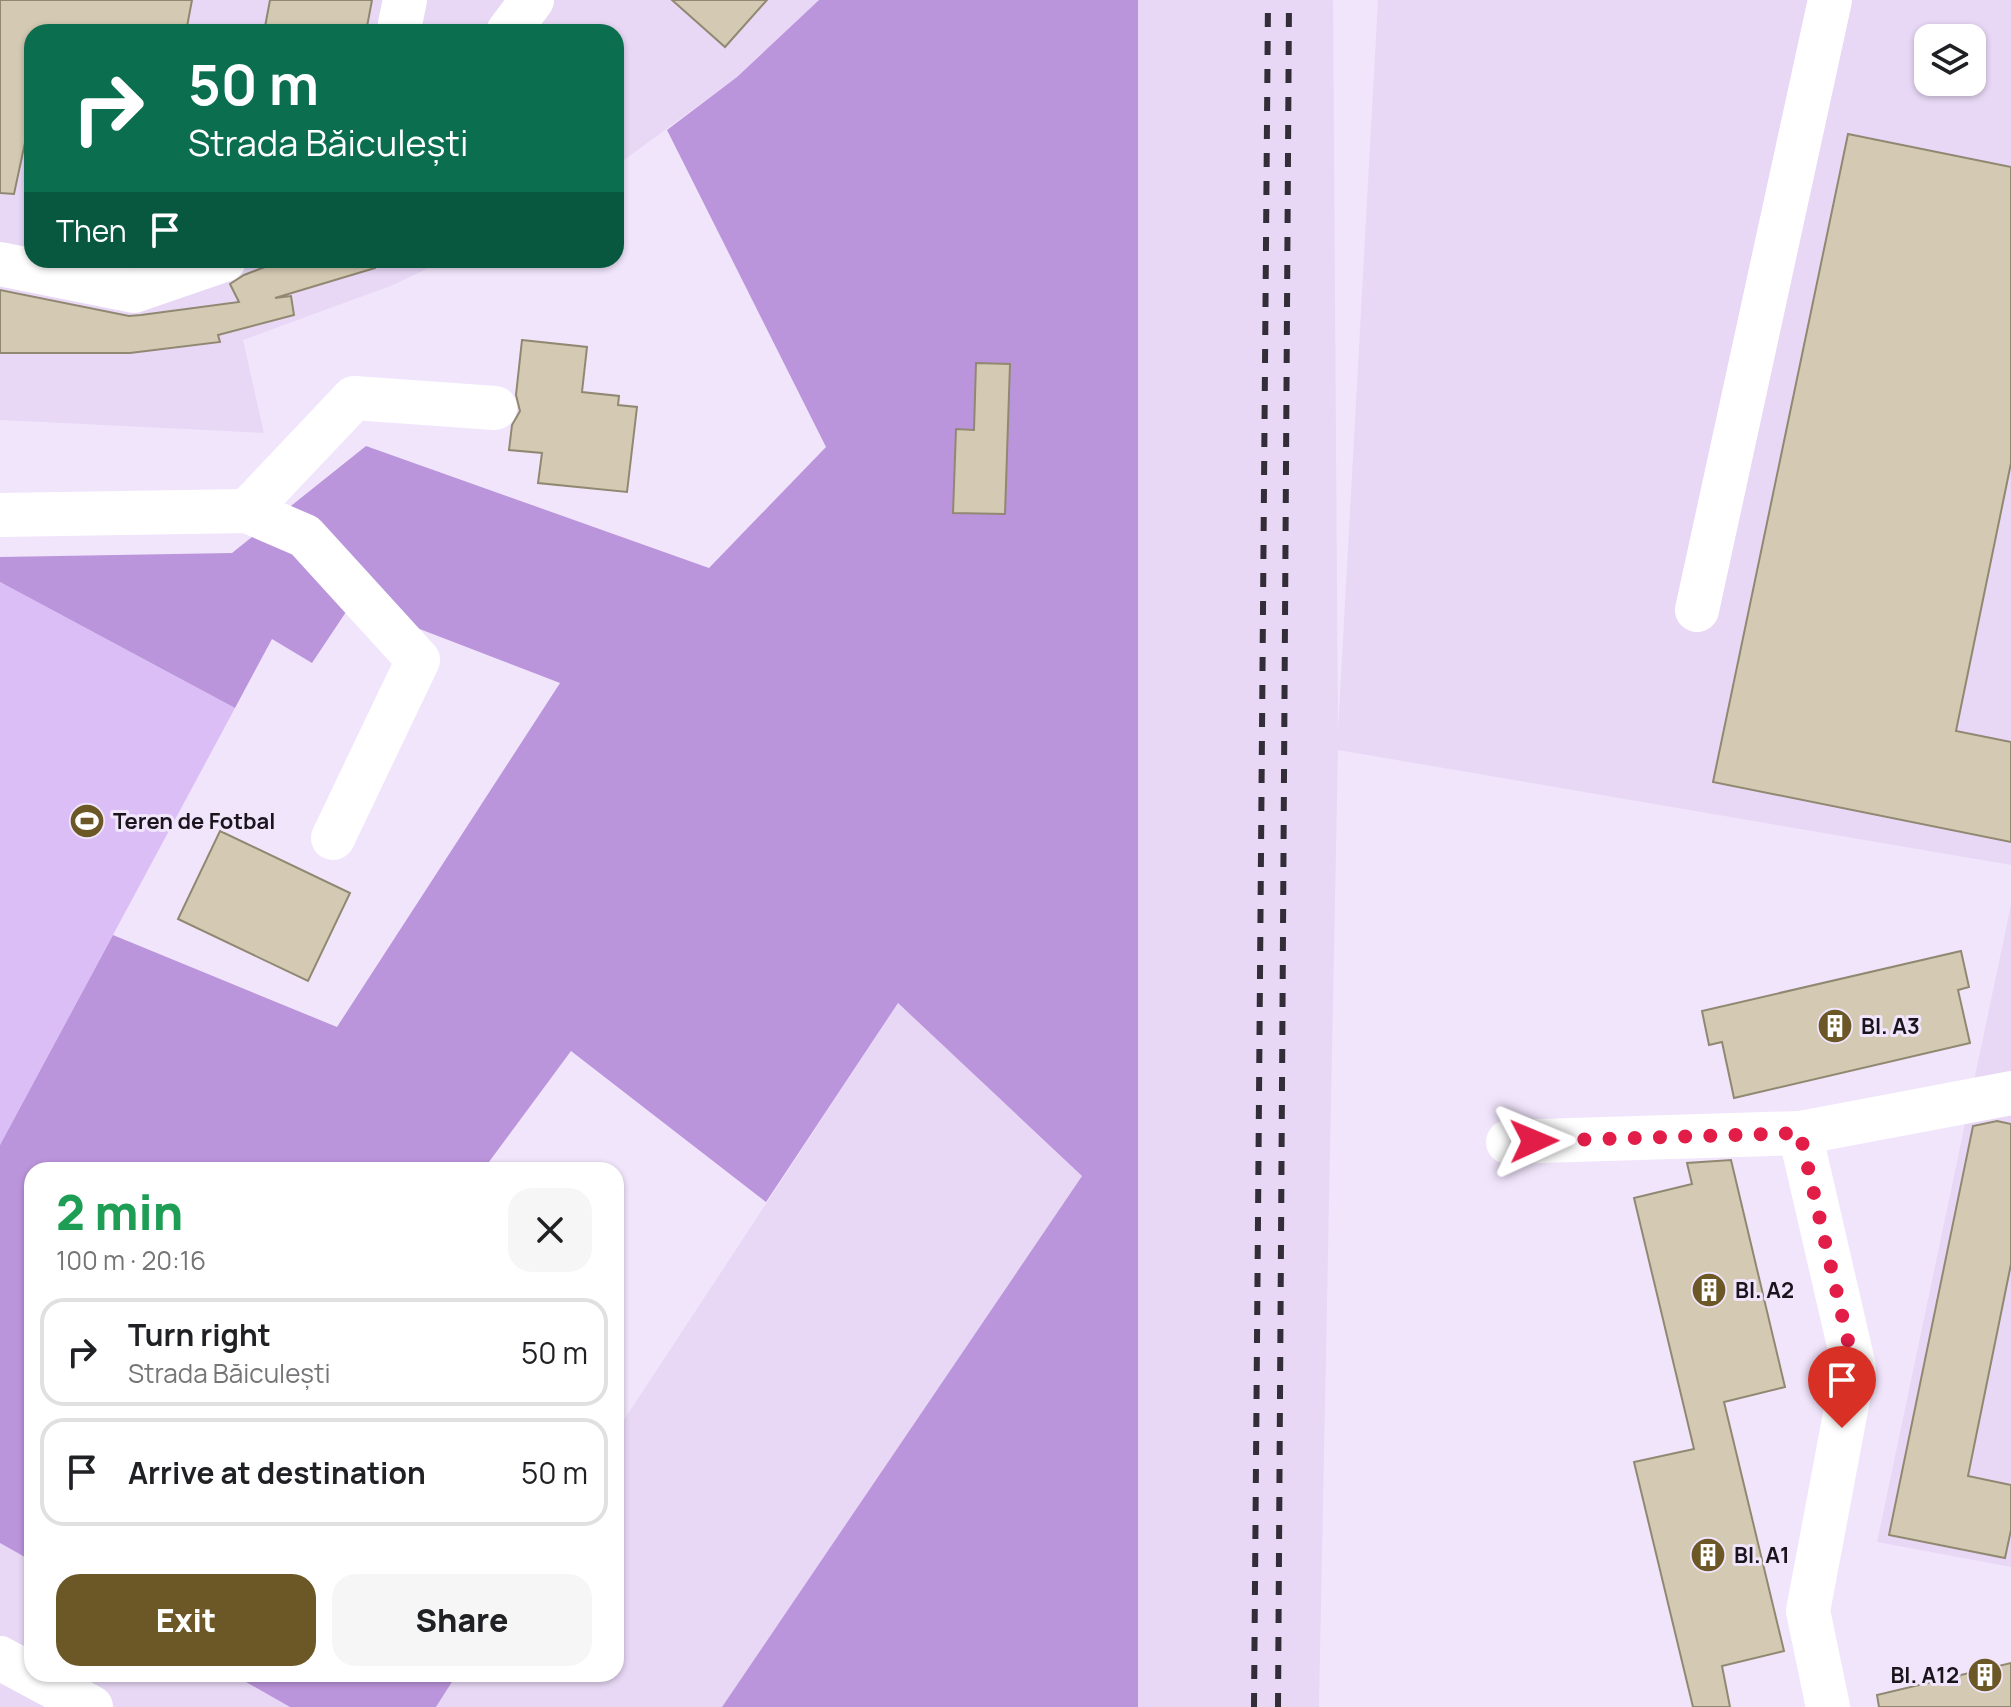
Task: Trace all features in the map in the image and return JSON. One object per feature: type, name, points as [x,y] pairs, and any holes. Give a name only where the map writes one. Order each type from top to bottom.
[{"type":"street","points":[[514,24],[532,0]]},
{"type":"street","points":[[1697,610],[1830,0]]},
{"type":"street","points":[[0,264],[134,291],[201,268]]},
{"type":"street","points":[[247,511],[354,398],[495,408]]},
{"type":"street","points":[[0,515],[247,511],[305,536],[418,660],[333,838]]},
{"type":"street","points":[[1508,1142],[1800,1133],[2011,1093]]},
{"type":"street","points":[[1800,1133],[1854,1367],[1808,1611],[1828,1707]]},
{"type":"street","points":[[0,1658],[24,1671]]},
{"type":"street","points":[[45,1682],[91,1707]]},
{"type":"shaded area","points":[[0,0],[819,0],[737,77],[624,160],[624,24],[24,24],[24,268],[428,268],[393,285],[243,340],[264,433],[0,420]]},
{"type":"shaded area","points":[[819,0],[1138,0],[1138,1707],[722,1707],[1082,1176],[898,1003],[766,1202],[571,1051],[489,1162],[24,1162],[24,1556],[0,1543],[0,1145],[113,935],[337,1027],[560,683],[352,603],[312,663],[272,639],[235,708],[0,582],[0,557],[232,553],[366,446],[709,568],[826,447],[667,130],[737,77]]},
{"type":"shaded area","points":[[1136,0],[1333,0],[1338,730],[1378,0],[2011,0],[2011,865],[1338,750],[1319,1707],[1137,1707]]},
{"type":"shaded area","name":"Teren de Fotbal","points":[[0,582],[235,708],[0,1145]]},
{"type":"shaded area","points":[[2011,905],[2011,1567],[1877,1542]]},
{"type":"shaded area","points":[[898,1003],[1082,1176],[722,1707],[436,1707],[452,1682],[624,1682],[624,1420]]},
{"type":"shaded area","points":[[0,1543],[24,1556],[24,1682],[246,1682],[290,1707],[0,1707]]},
{"type":"shaded area","points":[[246,1682],[452,1682],[436,1707],[290,1707]]},
{"type":"building","points":[[0,0],[192,0],[188,24],[24,24],[24,147],[14,194],[0,193]]},
{"type":"building","points":[[270,0],[372,0],[368,24],[266,24]]},
{"type":"building","points":[[672,0],[767,0],[725,47]]},
{"type":"building","points":[[1848,134],[2011,167],[2011,463],[1956,731],[2011,742],[2011,842],[1713,782]]},
{"type":"building","points":[[262,268],[375,268],[275,298],[291,296],[294,315],[218,335],[220,342],[130,353],[0,353],[0,290],[129,316],[239,302],[230,284]]},
{"type":"building","points":[[522,340],[587,347],[582,392],[619,396],[618,405],[637,407],[627,492],[538,483],[542,453],[509,450],[512,425],[520,411],[516,395]]},
{"type":"building","points":[[976,363],[1010,364],[1005,514],[953,513],[956,429],[974,430]]},
{"type":"building","points":[[220,831],[350,893],[308,981],[178,919]]},
{"type":"building","name":"Bl. A3","points":[[1961,951],[1969,987],[1958,990],[1970,1043],[1734,1098],[1722,1042],[1709,1045],[1702,1011]]},
{"type":"building","points":[[1997,1121],[2011,1124],[2011,1264],[1968,1476],[2011,1485],[2011,1530],[2005,1558],[1889,1535],[1973,1126]]},
{"type":"building","points":[[1731,1160],[1785,1387],[1724,1402],[1784,1651],[1722,1666],[1730,1707],[1693,1707],[1634,1462],[1694,1449],[1634,1198],[1692,1184],[1687,1163]]},
{"type":"building","name":"Bl. A12","points":[[2011,1663],[2011,1707],[1879,1707],[1877,1695]]},
{"type":"railway","points":[[1254,1707],[1268,0]]},
{"type":"railway","points":[[1278,1707],[1289,0]]},
{"type":"place","name":"Teren de Fotbal","points":[[87,821]]},
{"type":"place","name":"Bl. A3","points":[[1835,1026]]},
{"type":"place","name":"Bl. A2","points":[[1709,1290]]},
{"type":"place","name":"Bl. A1","points":[[1708,1555]]},
{"type":"place","name":"Bl. A12","points":[[1985,1675]]},
{"type":"route","points":[[1534,1141],[1800,1133],[1854,1367],[1842,1428]]}]
